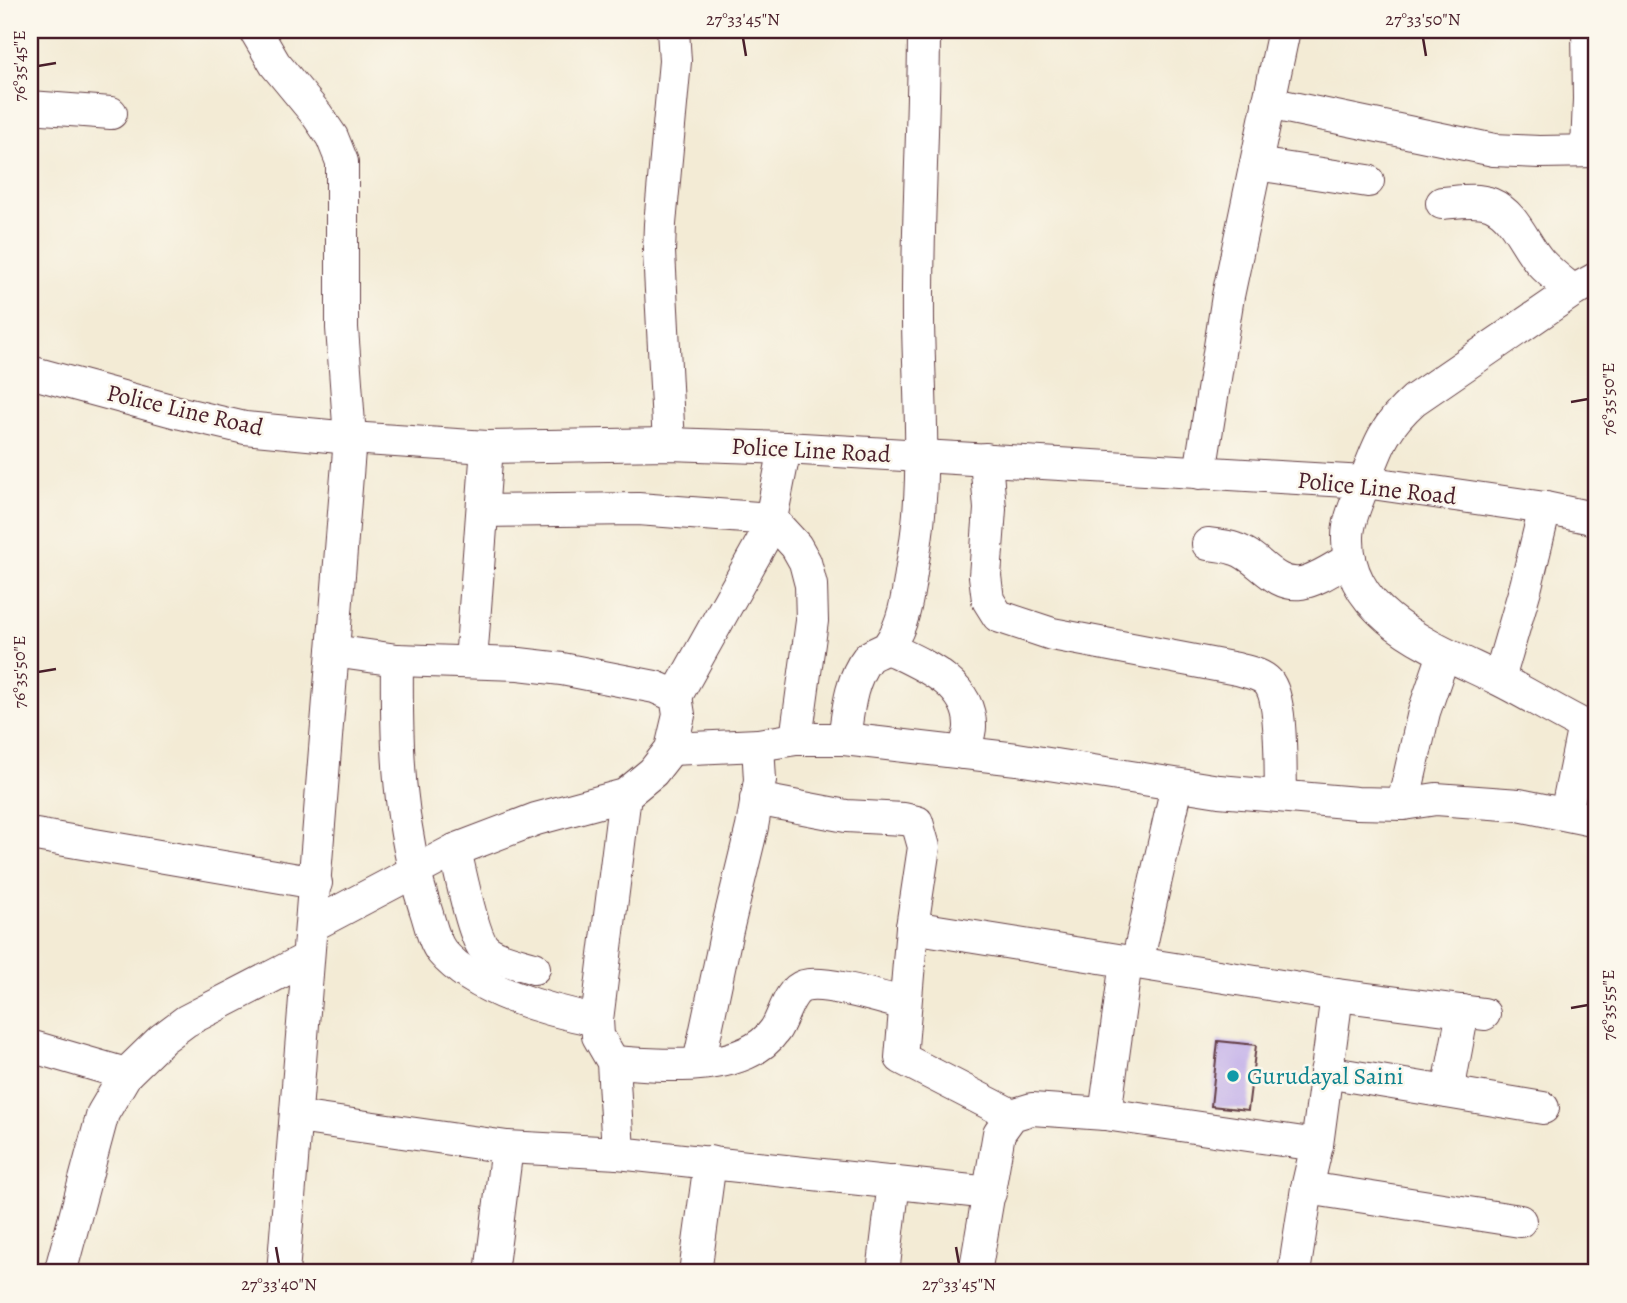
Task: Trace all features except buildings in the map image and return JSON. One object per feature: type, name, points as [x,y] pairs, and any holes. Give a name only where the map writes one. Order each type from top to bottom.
[{"type":"street","points":[[255,30],[275,64],[332,137],[342,162],[342,328],[350,438],[283,1273]]},
{"type":"street","points":[[669,444],[660,233],[675,61],[673,30]]},
{"type":"street","points":[[844,739],[851,695],[861,669],[869,656],[888,648],[898,629],[921,511],[918,320],[924,30]]},
{"type":"street","points":[[1200,473],[1228,296],[1283,30]]},
{"type":"street","points":[[1268,103],[1494,150],[1592,150],[1588,30]]},
{"type":"street","points":[[30,107],[111,113]]},
{"type":"street","points":[[1256,164],[1368,181]]},
{"type":"street","points":[[1442,203],[1480,201],[1493,205],[1507,215],[1540,262],[1585,285],[1414,400],[1400,413],[1378,445],[1352,516],[1348,536],[1350,559],[1359,584],[1371,604],[1387,617],[1444,654],[1499,679],[1590,729],[1566,814]]},
{"type":"street","name":"Police Line Road","points":[[30,372],[245,428],[350,438],[486,447],[669,444],[785,447],[1365,482],[1545,508],[1597,519]]},
{"type":"street","points":[[471,662],[486,447]]},
{"type":"street","points":[[313,925],[455,850],[536,819],[625,795],[647,778],[671,749],[679,715],[676,696],[720,615],[750,567],[771,519],[785,447]]},
{"type":"street","points":[[986,459],[990,509],[985,576],[988,600],[998,616],[1052,634],[1237,669],[1253,673],[1268,682],[1275,698],[1278,716],[1281,796]]},
{"type":"street","points":[[1499,679],[1545,508]]},
{"type":"street","points":[[483,511],[638,509],[771,519],[796,546],[811,585],[812,621],[796,739]]},
{"type":"street","points":[[1208,544],[1236,549],[1287,583],[1302,583],[1350,559]]},
{"type":"street","points":[[888,648],[929,668],[942,677],[964,700],[969,712],[970,729],[963,753]]},
{"type":"street","points":[[333,651],[397,660],[562,669],[655,687],[676,696]]},
{"type":"street","points":[[1403,804],[1424,712],[1444,654]]},
{"type":"street","points":[[397,660],[398,780],[413,870],[441,951],[454,963],[494,988],[521,1000],[557,1013],[597,1020]]},
{"type":"street","points":[[671,749],[758,745],[796,739],[844,739],[1017,759],[1177,786],[1357,803],[1403,804],[1436,799],[1519,805],[1597,821]]},
{"type":"street","points":[[699,1063],[752,828],[760,780],[758,745]]},
{"type":"street","points":[[1105,1114],[1131,962],[1177,786]]},
{"type":"street","points":[[618,1153],[612,1062],[598,1036],[597,1020],[625,795]]},
{"type":"street","points":[[756,799],[846,816],[904,818],[917,822],[924,846],[912,927],[901,1058],[1012,1115]]},
{"type":"street","points":[[30,834],[316,883]]},
{"type":"street","points":[[455,850],[476,931],[484,948],[534,968]]},
{"type":"street","points":[[912,927],[1337,995],[1474,1013],[1448,1092]]},
{"type":"street","points":[[60,1273],[103,1113],[126,1074],[162,1039],[186,1021],[308,958]]},
{"type":"street","points":[[612,1062],[672,1065],[741,1055],[759,1046],[775,1031],[793,995],[802,986],[836,987],[905,1004]]},
{"type":"street","points":[[1294,1273],[1307,1188],[1317,1145],[1337,995]]},
{"type":"street","points":[[30,1046],[126,1074]]},
{"type":"street","points":[[1326,1072],[1544,1108]]},
{"type":"street","points":[[975,1273],[999,1133],[1012,1115],[1032,1109],[1105,1114],[1317,1145]]},
{"type":"street","points":[[297,1117],[507,1147],[618,1153],[990,1193]]},
{"type":"street","points":[[491,1273],[507,1147]]},
{"type":"street","points":[[695,1273],[710,1162]]},
{"type":"street","points":[[883,1273],[894,1182]]},
{"type":"street","points":[[1307,1188],[1520,1221]]},
{"type":"place","name":"Gurudayal Saini","points":[[1233,1076]]}]
